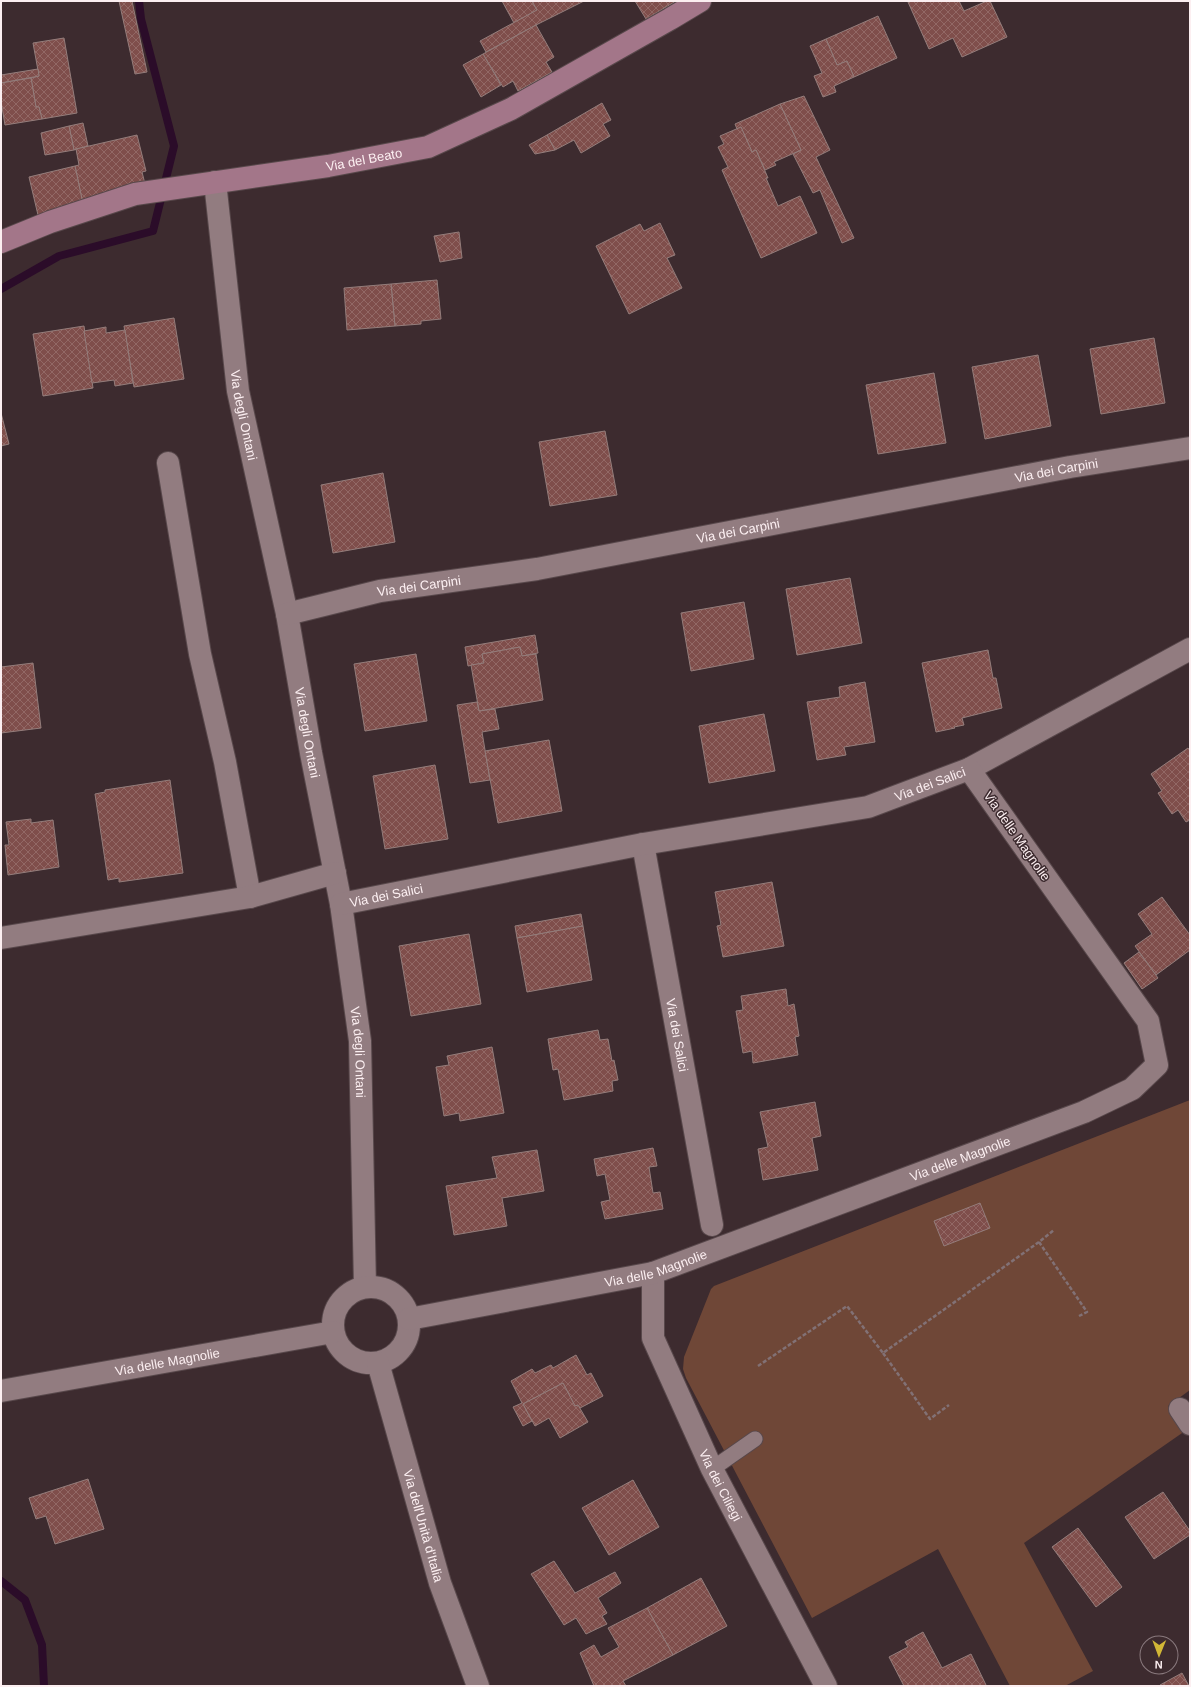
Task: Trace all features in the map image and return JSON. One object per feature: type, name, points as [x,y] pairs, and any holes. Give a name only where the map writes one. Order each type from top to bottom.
[{"type":"street","name":"Via del Beato","points":[[1,242],[50,222],[135,194],[328,166],[428,147],[511,109],[700,1]]},
{"type":"street","name":"Via degli Ontani","points":[[215,182],[238,391],[287,614],[311,753],[341,904],[360,1041],[365,1287]]},
{"type":"street","name":"Via dei Carpini","points":[[287,614],[380,591],[537,569],[1070,467],[1190,448]]},
{"type":"street","points":[[168,463],[200,654],[225,762],[250,896]]},
{"type":"street","name":"Via dei Salici","points":[[341,904],[643,844],[868,807],[969,768],[1190,649]]},
{"type":"street","name":"Via delle Magnolie","points":[[409,1319],[653,1273],[1084,1112],[1132,1089],[1157,1065],[1148,1021],[969,768]]},
{"type":"street","name":"Via dei Salici","points":[[643,844],[712,1225]]},
{"type":"street","points":[[1,938],[250,896],[335,873]]},
{"type":"street","name":"Via dei Ciliegi","points":[[653,1273],[653,1338],[712,1469],[826,1686]]},
{"type":"street","points":[[365,1287],[380,1288],[394,1294],[404,1304],[409,1319],[409,1334],[403,1347],[392,1358],[378,1363],[363,1363],[349,1356],[339,1346],[333,1332],[334,1317],[340,1303],[351,1293],[365,1287]]},
{"type":"street","name":"Via delle Magnolie","points":[[1,1391],[333,1332]]},
{"type":"street","name":"Via dell'Unità d'Italia","points":[[378,1363],[440,1583],[478,1686]]},
{"type":"lane","points":[[712,1469],[755,1439]]},
{"type":"path","points":[[883,1353],[1054,1230]]},
{"type":"path","points":[[1039,1242],[1087,1312],[1079,1316]]},
{"type":"path","points":[[758,1366],[847,1306],[930,1419],[949,1405]]},
{"type":"shaded area","points":[[1190,1100],[1190,1390],[1168,1406],[1185,1431],[1024,1543],[1093,1671],[1065,1686],[1010,1686],[938,1549],[812,1618],[686,1378],[683,1369],[684,1357],[711,1289],[714,1286]]},
{"type":"building","points":[[119,1],[132,1],[147,72],[135,74]]},
{"type":"building","points":[[502,1],[532,1],[537,10],[514,23]]},
{"type":"building","points":[[532,1],[584,1],[486,52],[480,41],[537,10]]},
{"type":"building","points":[[635,1],[676,1],[646,19]]},
{"type":"building","points":[[959,1],[964,11],[990,1],[1007,37],[962,57],[953,38],[929,49],[908,2]]},
{"type":"building","points":[[878,16],[897,58],[854,77],[847,61],[837,65],[826,39]]},
{"type":"building","points":[[536,25],[554,57],[546,62],[552,72],[518,91],[513,81],[503,87],[483,54]]},
{"type":"building","points":[[64,38],[77,113],[42,119],[39,107],[36,107],[31,78],[39,76],[33,43]]},
{"type":"building","points":[[826,39],[837,65],[847,61],[854,77],[834,86],[836,92],[823,97],[814,76],[822,73],[810,46]]},
{"type":"building","points":[[483,54],[501,85],[481,97],[463,65]]},
{"type":"building","points":[[38,69],[39,76],[1,83],[1,75]]},
{"type":"building","points":[[31,78],[36,107],[39,107],[42,119],[5,125],[1,101],[1,83]]},
{"type":"building","points":[[804,96],[830,150],[816,157],[854,238],[842,243],[820,190],[813,193],[793,154],[801,150],[780,104]]},
{"type":"building","points":[[602,103],[611,120],[603,124],[610,136],[581,153],[574,140],[555,150],[547,135]]},
{"type":"building","points":[[780,104],[801,150],[774,162],[776,165],[765,170],[756,150],[752,152],[741,127],[737,129],[735,124]]},
{"type":"building","points":[[83,123],[88,146],[74,150],[69,126]]},
{"type":"building","points":[[69,126],[74,150],[45,155],[41,133]]},
{"type":"building","points":[[741,127],[752,152],[756,150],[778,206],[800,196],[817,233],[761,258],[722,170],[728,167],[718,147],[724,144],[720,136]]},
{"type":"building","points":[[137,135],[146,171],[142,172],[146,188],[83,204],[75,166],[79,165],[76,149]]},
{"type":"building","points":[[547,135],[555,150],[535,154],[529,145]]},
{"type":"building","points":[[75,166],[83,204],[38,215],[29,177]]},
{"type":"building","points":[[660,223],[675,255],[667,258],[682,288],[629,314],[596,246],[640,224],[644,231]]},
{"type":"building","points":[[459,232],[462,258],[440,262],[434,236]]},
{"type":"building","points":[[437,280],[441,319],[421,321],[421,324],[395,326],[391,284]]},
{"type":"building","points":[[391,284],[395,326],[347,330],[344,288]]},
{"type":"building","points":[[174,318],[184,379],[134,387],[124,326]]},
{"type":"building","points":[[84,326],[93,388],[43,396],[33,334]]},
{"type":"building","points":[[106,327],[106,333],[125,330],[133,383],[115,386],[114,380],[92,383],[84,331]]},
{"type":"building","points":[[1154,338],[1165,403],[1101,414],[1090,349]]},
{"type":"building","points":[[1038,355],[1051,426],[985,439],[972,367]]},
{"type":"building","points":[[934,373],[946,443],[878,454],[866,385]]},
{"type":"building","points":[[1,413],[9,444],[1,446]]},
{"type":"building","points":[[605,431],[617,495],[550,506],[539,442]]},
{"type":"building","points":[[383,473],[395,542],[333,553],[321,485]]},
{"type":"building","points":[[850,578],[862,643],[797,655],[786,589]]},
{"type":"building","points":[[744,602],[754,659],[691,671],[681,613]]},
{"type":"building","points":[[535,635],[538,653],[522,656],[520,647],[482,654],[484,663],[468,666],[465,647]]},
{"type":"building","points":[[520,647],[522,656],[536,654],[543,700],[479,711],[471,665],[484,663],[482,654]]},
{"type":"building","points":[[988,650],[993,678],[996,678],[1002,708],[962,718],[964,725],[936,732],[922,663]]},
{"type":"building","points":[[416,654],[427,721],[365,731],[354,664]]},
{"type":"building","points":[[33,663],[41,728],[1,733],[1,667]]},
{"type":"building","points":[[865,682],[875,742],[844,747],[846,755],[817,760],[807,702],[840,697],[839,687]]},
{"type":"building","points":[[477,702],[479,711],[495,709],[499,729],[482,732],[490,780],[470,783],[457,705]]},
{"type":"building","points":[[764,714],[775,771],[709,783],[699,726]]},
{"type":"building","points":[[549,740],[562,811],[498,823],[485,751]]},
{"type":"building","points":[[1188,748],[1190,751],[1190,820],[1186,822],[1178,810],[1172,814],[1158,793],[1162,791],[1151,774]]},
{"type":"building","points":[[435,765],[448,839],[385,849],[373,776]]},
{"type":"building","points":[[170,780],[183,873],[119,882],[119,878],[108,880],[95,794],[105,792],[105,790]]},
{"type":"building","points":[[31,819],[31,823],[53,820],[59,867],[8,875],[5,845],[9,845],[6,822]]},
{"type":"building","points":[[772,882],[784,946],[723,957],[717,926],[721,925],[715,892]]},
{"type":"building","points":[[1162,897],[1190,935],[1190,950],[1156,975],[1135,946],[1152,934],[1138,914]]},
{"type":"building","points":[[581,914],[583,926],[517,938],[515,926]]},
{"type":"building","points":[[583,926],[592,980],[527,992],[517,938]]},
{"type":"building","points":[[469,934],[481,1004],[411,1016],[399,946]]},
{"type":"building","points":[[1139,952],[1158,978],[1142,989],[1124,963]]},
{"type":"building","points":[[786,989],[788,1006],[794,1004],[799,1036],[795,1037],[798,1055],[753,1063],[752,1051],[743,1053],[736,1011],[743,1010],[741,996]]},
{"type":"building","points":[[598,1030],[600,1040],[608,1039],[612,1061],[614,1060],[618,1080],[612,1081],[613,1091],[564,1100],[558,1069],[553,1070],[548,1039]]},
{"type":"building","points":[[492,1047],[504,1113],[460,1121],[459,1113],[444,1116],[436,1067],[449,1065],[447,1056]]},
{"type":"building","points":[[815,1102],[821,1136],[812,1138],[818,1170],[763,1180],[758,1149],[768,1147],[760,1112]]},
{"type":"building","points":[[653,1148],[657,1166],[649,1167],[653,1193],[660,1192],[663,1209],[605,1219],[601,1202],[610,1200],[605,1174],[597,1176],[594,1159]]},
{"type":"building","points":[[537,1150],[544,1191],[502,1198],[507,1226],[454,1235],[446,1186],[497,1178],[492,1157]]},
{"type":"building","points":[[980,1203],[990,1228],[944,1246],[934,1221]]},
{"type":"building","points":[[576,1355],[587,1375],[591,1373],[603,1396],[580,1408],[578,1405],[575,1406],[563,1383],[523,1404],[532,1421],[523,1426],[513,1407],[522,1403],[511,1381],[532,1369],[535,1373],[551,1365],[553,1368]]},
{"type":"building","points":[[563,1383],[575,1406],[578,1405],[588,1422],[560,1438],[549,1418],[535,1426],[523,1404]]},
{"type":"building","points":[[88,1479],[104,1529],[55,1544],[46,1516],[36,1519],[29,1498]]},
{"type":"building","points":[[633,1480],[659,1527],[609,1555],[582,1508]]},
{"type":"building","points":[[1163,1492],[1190,1531],[1190,1535],[1154,1559],[1125,1517]]},
{"type":"building","points":[[1078,1528],[1122,1587],[1096,1607],[1052,1547]]},
{"type":"building","points":[[554,1561],[575,1593],[615,1572],[621,1583],[598,1598],[607,1613],[602,1616],[607,1624],[586,1634],[576,1618],[564,1625],[531,1574]]},
{"type":"building","points":[[701,1578],[727,1626],[673,1655],[647,1608]]},
{"type":"building","points":[[647,1608],[673,1655],[623,1681],[626,1686],[594,1686],[580,1653],[594,1645],[601,1657],[619,1647],[608,1628]]},
{"type":"building","points":[[923,1632],[942,1668],[971,1654],[986,1685],[904,1686],[889,1657],[908,1647],[905,1642]]},
{"type":"building","points":[[1182,1673],[1189,1686],[1160,1686],[1160,1685]]},
{"type":"waterway","points":[[1,289],[59,256],[153,231],[174,146],[141,19],[139,1]]},
{"type":"waterway","points":[[1,1581],[25,1600],[42,1645],[44,1686]]}]
